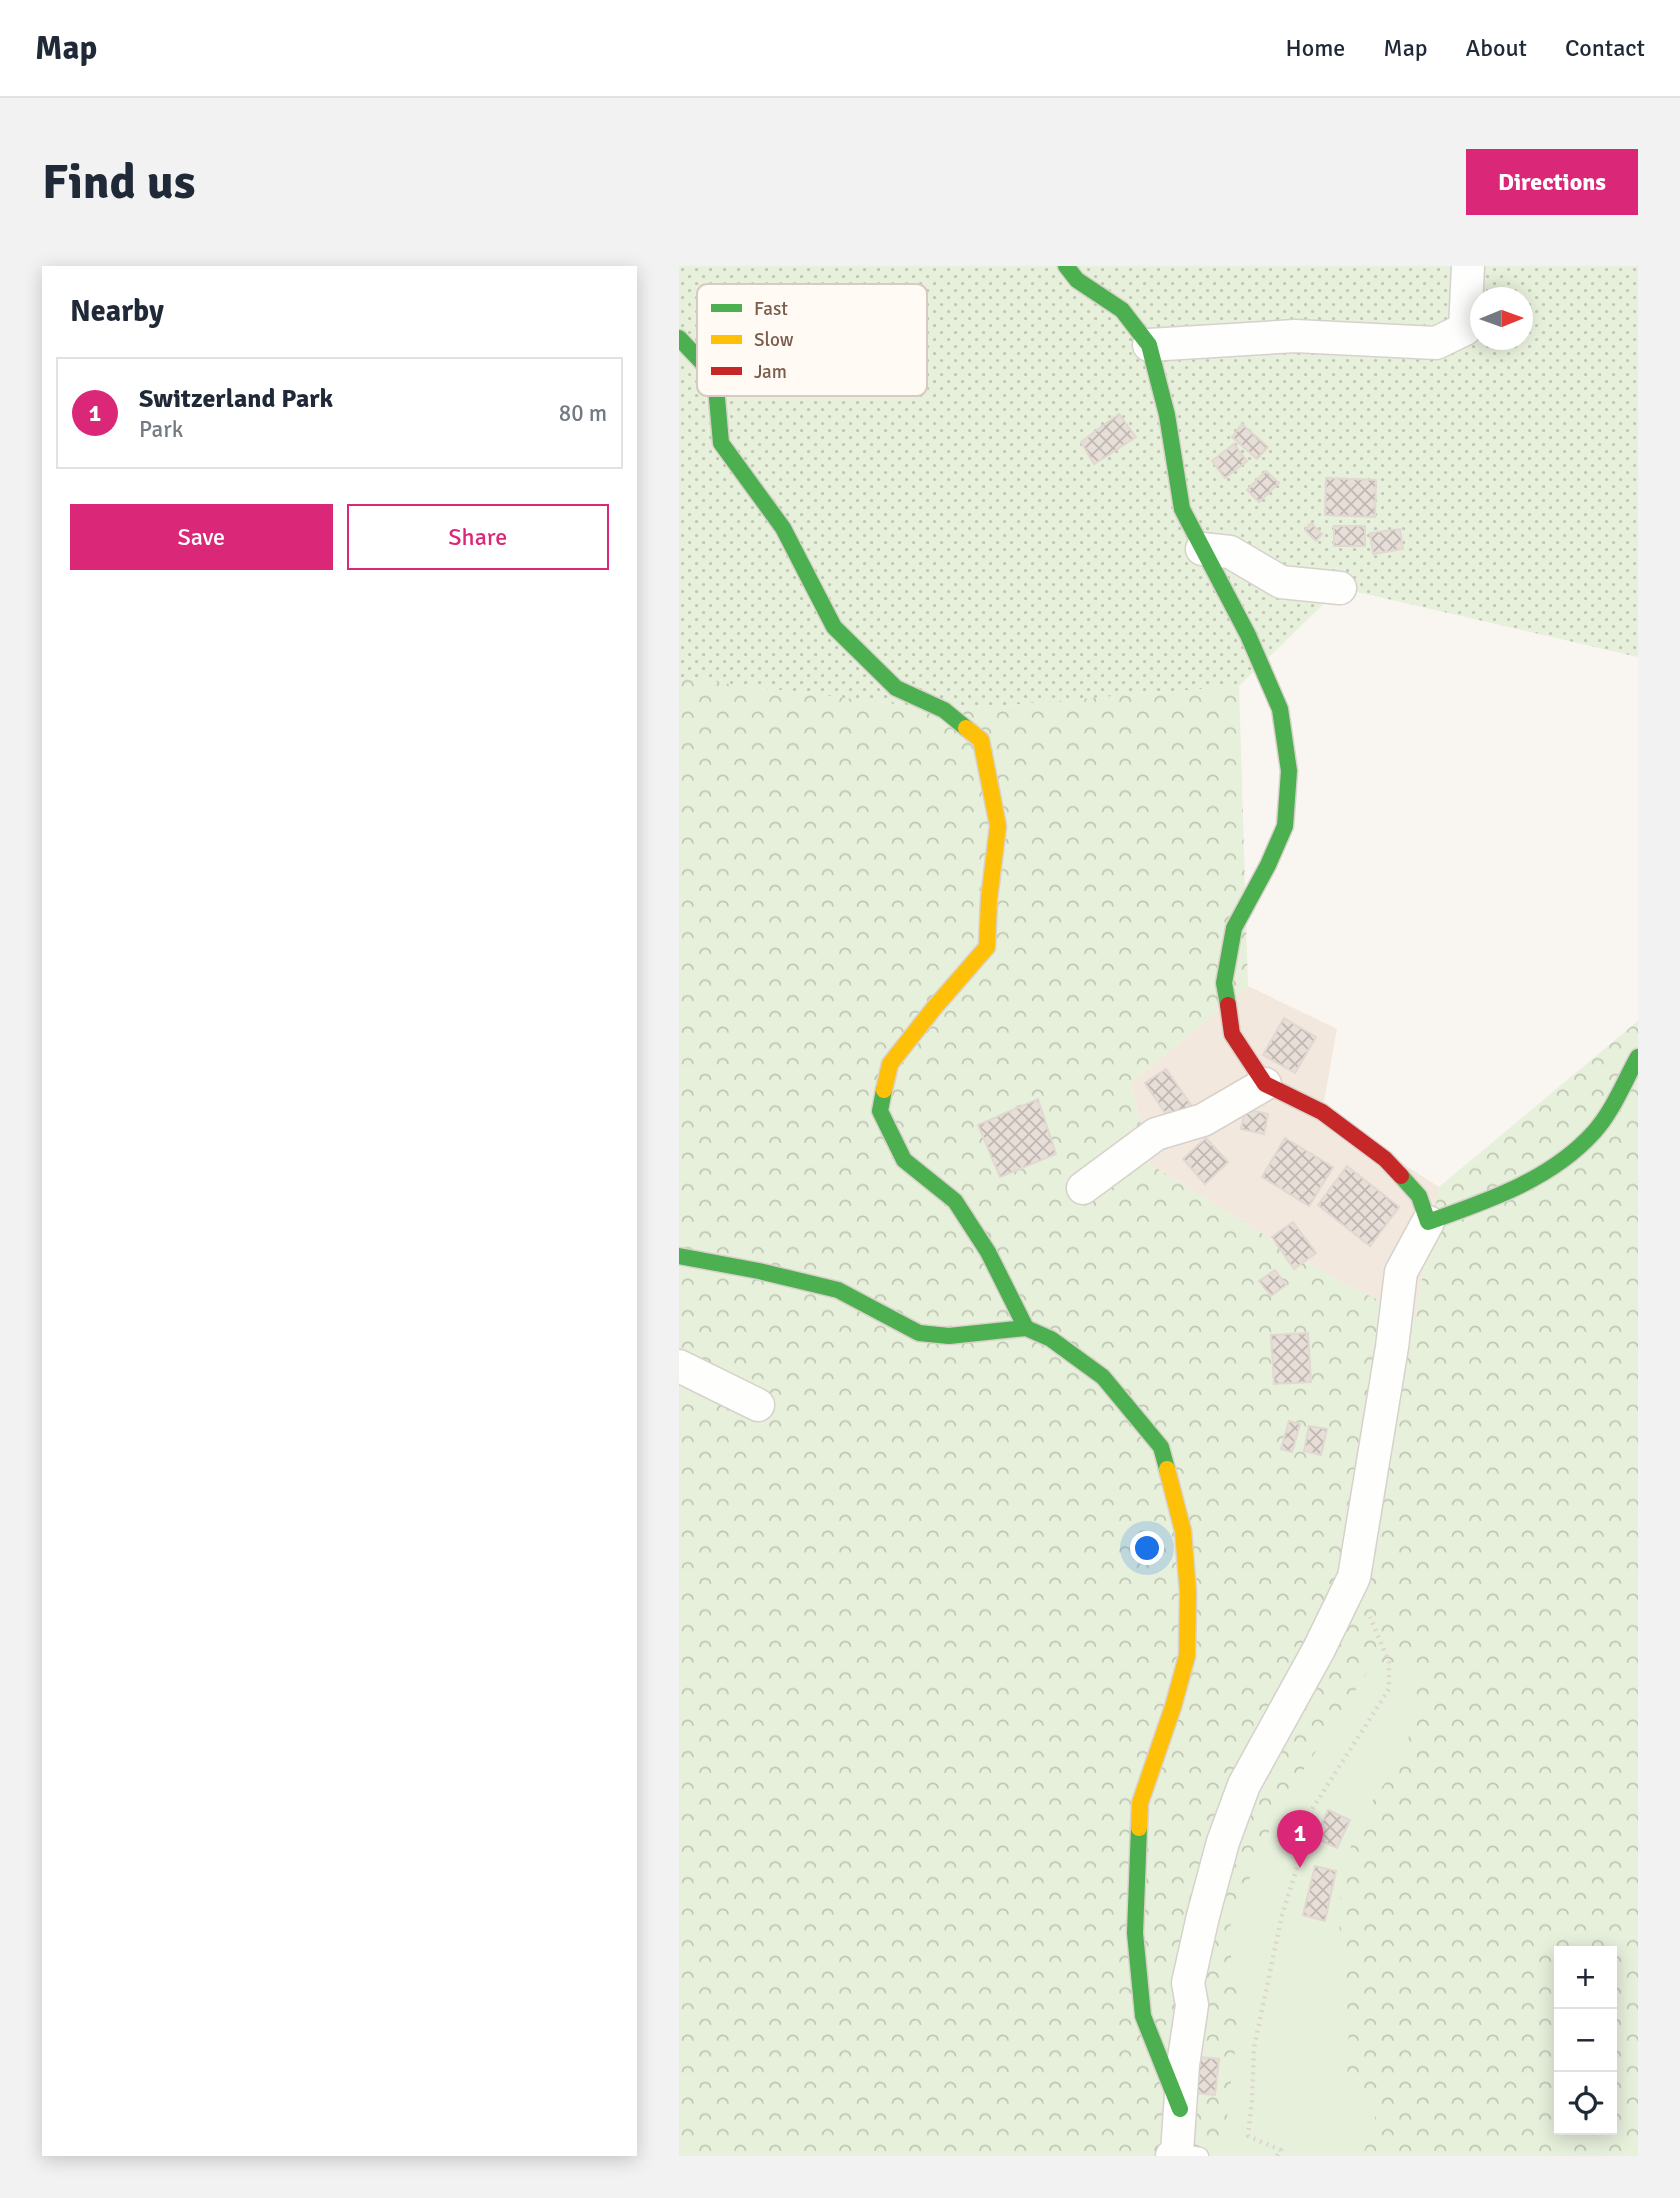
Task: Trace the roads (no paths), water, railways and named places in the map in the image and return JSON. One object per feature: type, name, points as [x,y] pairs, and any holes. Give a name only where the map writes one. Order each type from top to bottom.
[{"type":"street","points":[[1066,266],[1077,280],[1122,310],[1149,345],[1167,415],[1182,509],[1248,635],[1280,709],[1289,771],[1285,826],[1234,928],[1224,983],[1232,1034],[1265,1084],[1322,1112],[1385,1159],[1419,1196],[1428,1222]]},
{"type":"street","points":[[1149,345],[1295,336],[1436,343],[1465,329],[1468,266]]},
{"type":"street","points":[[679,338],[697,357]]},
{"type":"street","points":[[717,396],[721,443],[783,528],[834,627],[896,688],[944,710],[981,740],[998,826],[989,899],[987,947],[890,1064],[880,1111],[904,1160],[955,1201],[988,1252],[1026,1328]]},
{"type":"street","points":[[1202,549],[1230,552],[1281,582],[1340,588]]},
{"type":"street","points":[[1183,2155],[1180,2109],[1192,2005],[1188,1983],[1203,1916],[1223,1842],[1244,1785],[1319,1649],[1354,1577],[1392,1347],[1401,1272],[1428,1222],[1496,1197],[1562,1161],[1595,1131],[1638,1057]]},
{"type":"street","points":[[1083,1188],[1156,1134],[1203,1120],[1265,1084]]},
{"type":"street","points":[[679,1256],[838,1290],[919,1333],[949,1336],[1026,1328],[1051,1339],[1103,1377],[1161,1447],[1183,1531],[1188,1592],[1187,1656],[1173,1707],[1140,1803],[1135,1933],[1143,2015],[1180,2109]]},
{"type":"street","points":[[679,1366],[758,1405]]},
{"type":"place","name":"Switzerland Park","points":[[1300,1868]]}]
